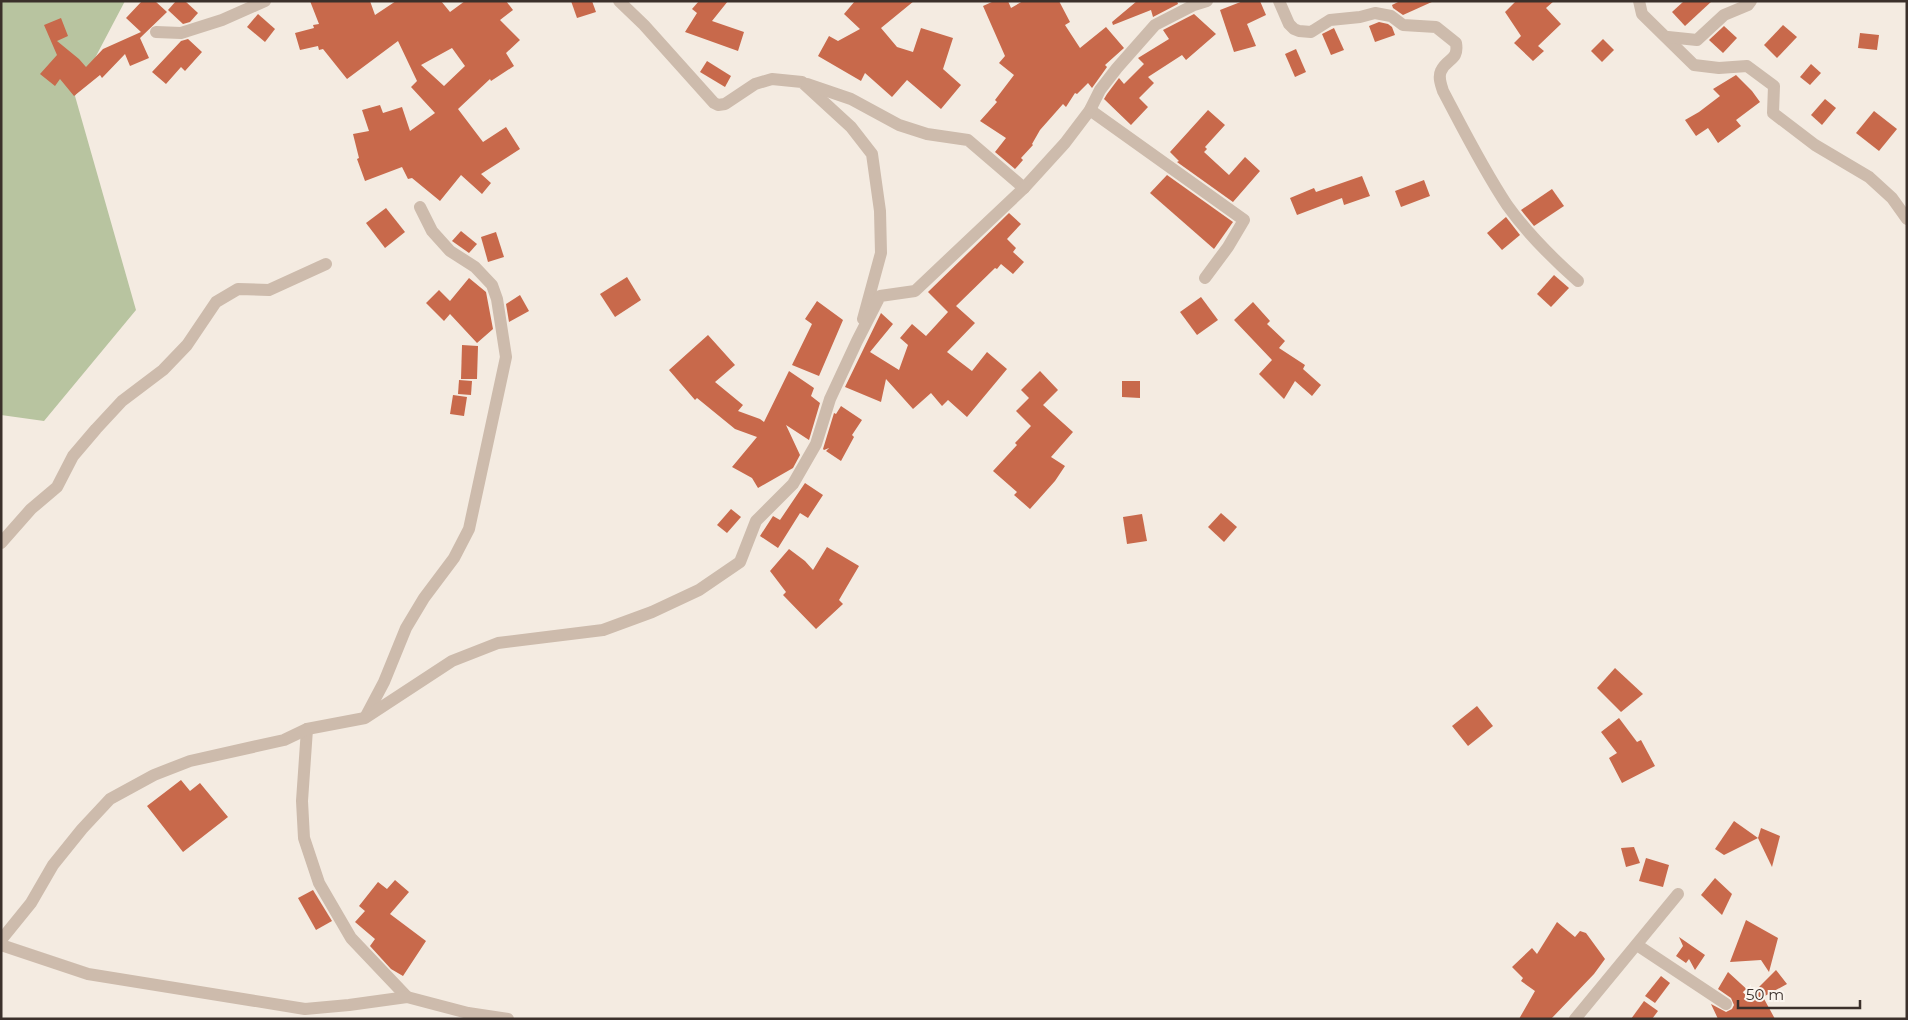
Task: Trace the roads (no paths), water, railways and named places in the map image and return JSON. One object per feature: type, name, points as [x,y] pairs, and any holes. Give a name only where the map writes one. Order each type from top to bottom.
[{"type":"street","points":[[156,32],[181,33],[222,20],[265,1]]},
{"type":"street","points":[[619,1],[644,25],[714,103],[718,105],[725,104],[755,84],[772,79],[802,82],[851,99],[899,125],[926,134],[968,140],[1024,188]]},
{"type":"street","points":[[1,940],[31,902],[53,865],[82,829],[110,799],[154,775],[190,761],[284,740],[307,729],[365,718],[452,662],[498,643],[604,630],[652,612],[699,590],[740,562],[756,521],[793,484],[816,444],[830,399],[856,340],[880,296],[915,291],[1024,188],[1065,143],[1090,110],[1100,90],[1116,68],[1155,25],[1194,5],[1207,1]]},
{"type":"street","points":[[1279,1],[1289,24],[1299,31],[1311,32],[1330,20],[1360,17],[1376,13],[1391,16],[1403,24],[1436,27],[1456,43],[1458,51],[1442,69],[1440,78],[1443,91],[1490,179],[1508,207],[1553,258],[1578,281]]},
{"type":"street","points":[[1639,1],[1642,14],[1668,37],[1694,65],[1719,68],[1748,66],[1774,86],[1773,113],[1816,145],[1869,177],[1892,198],[1907,219]]},
{"type":"street","points":[[1668,37],[1697,40],[1724,15],[1748,5],[1751,1]]},
{"type":"street","points":[[802,82],[851,127],[872,154],[880,211],[881,253],[856,340]]},
{"type":"street","points":[[1090,110],[1244,220],[1228,247],[1205,278]]},
{"type":"street","points":[[365,718],[384,682],[406,628],[424,598],[454,558],[469,530],[506,356],[497,299],[492,285],[475,267],[450,252],[432,231],[420,207]]},
{"type":"street","points":[[1,543],[30,509],[57,487],[73,456],[96,428],[122,401],[163,370],[187,345],[216,302],[238,290],[269,290],[326,264]]},
{"type":"street","points":[[307,729],[302,801],[304,838],[319,883],[351,938],[407,997]]},
{"type":"street","points":[[1575,1019],[1678,894]]},
{"type":"street","points":[[1,945],[88,974],[305,1009],[407,997],[468,1013],[508,1019]]},
{"type":"street","points":[[1637,945],[1726,1004]]}]
